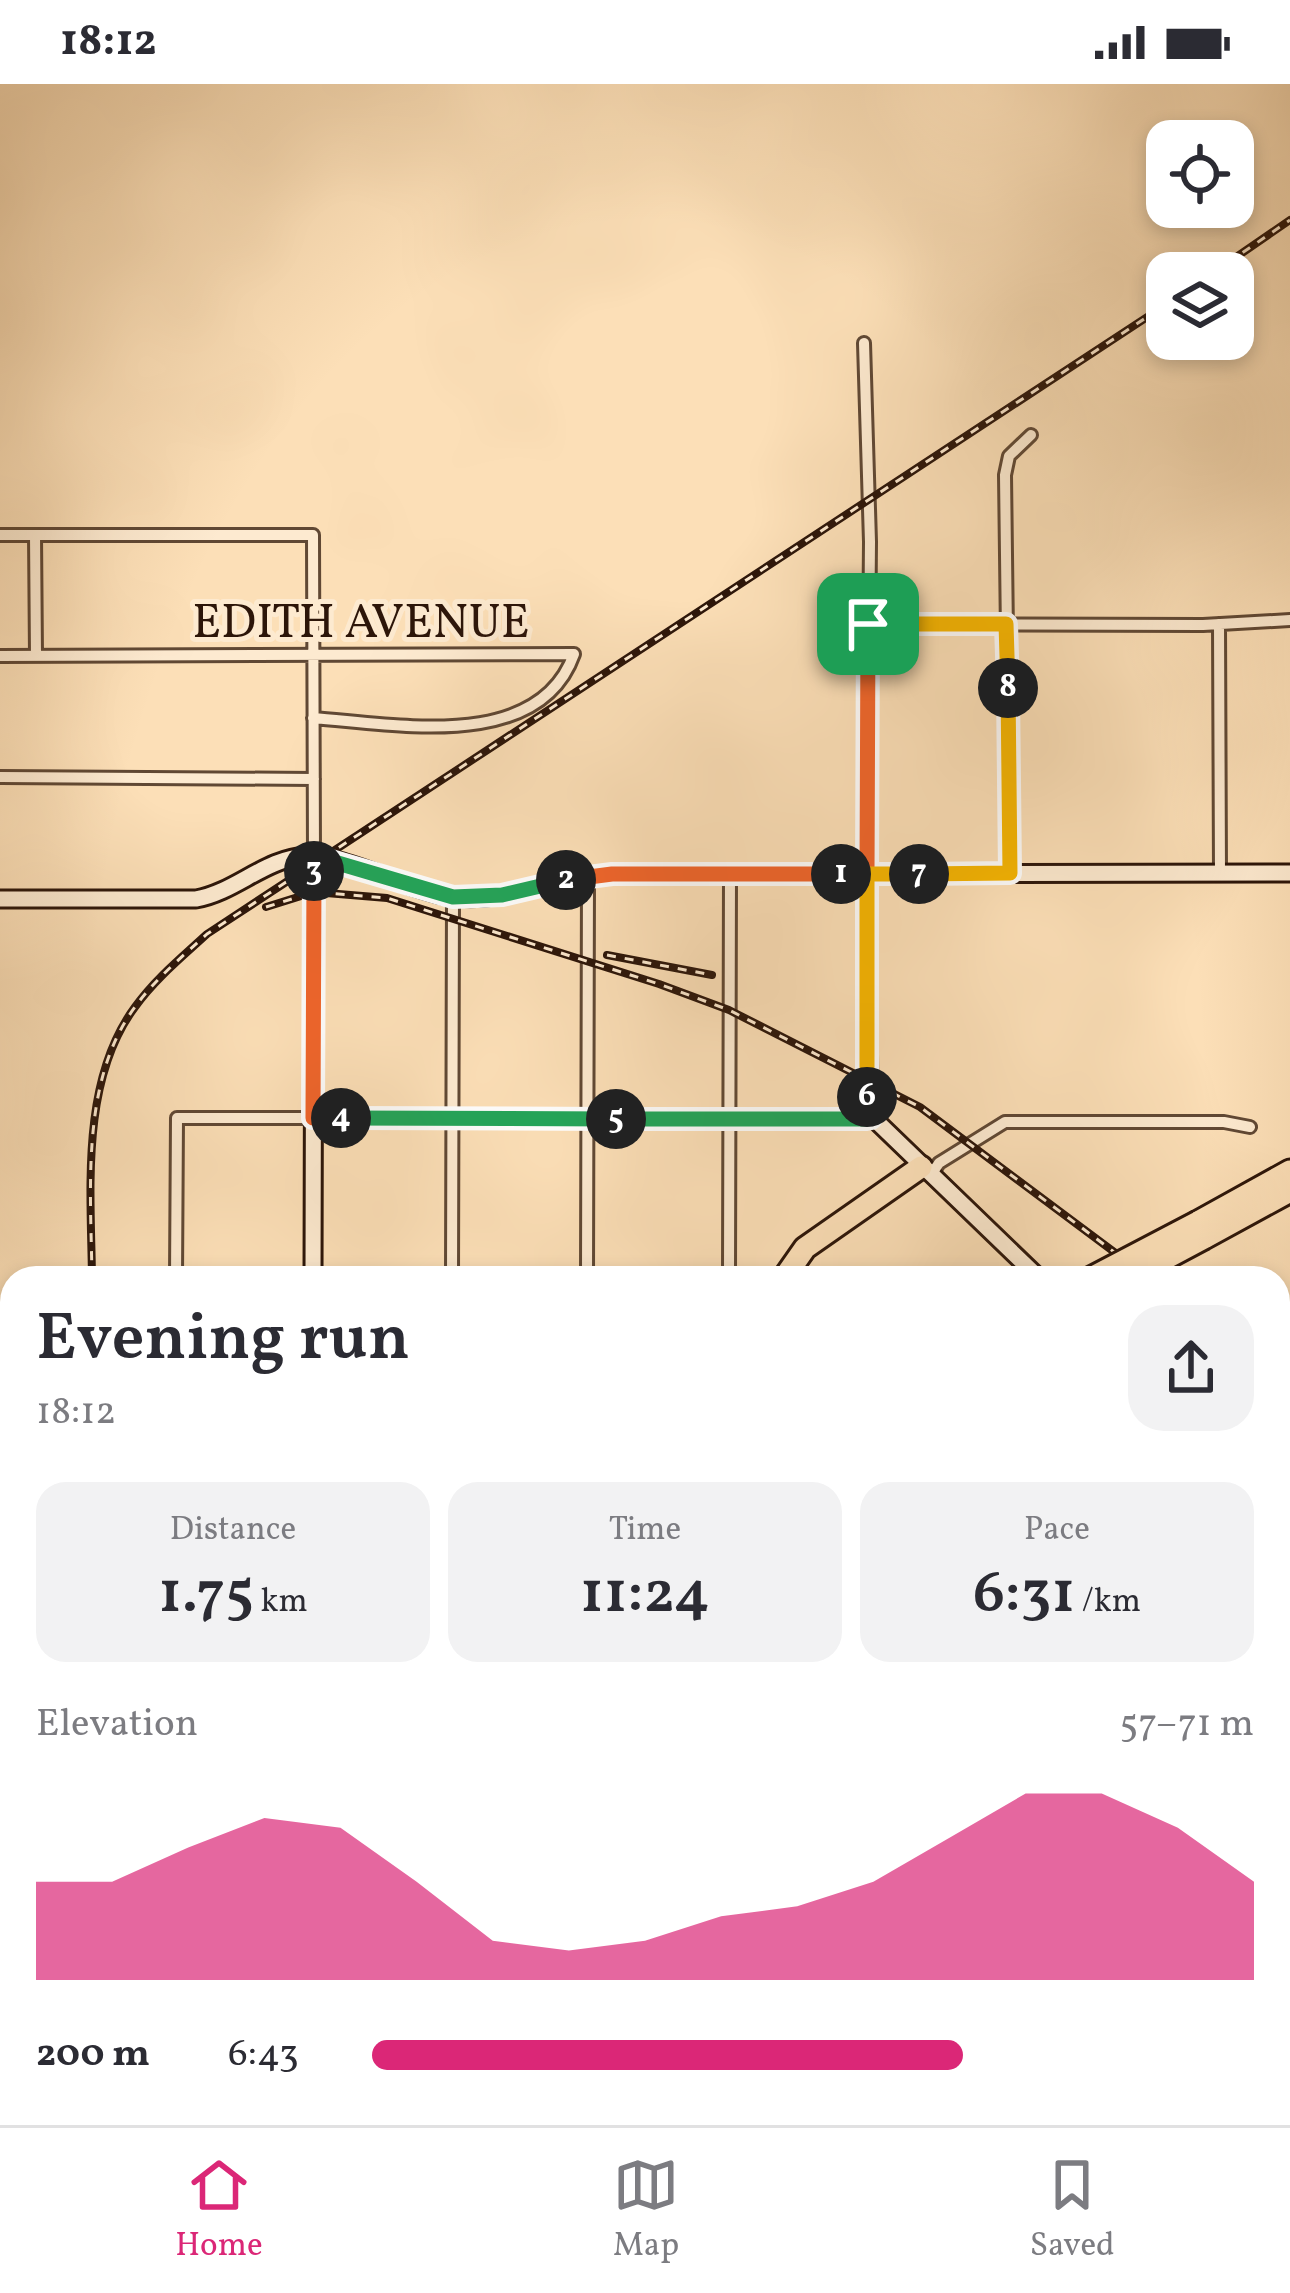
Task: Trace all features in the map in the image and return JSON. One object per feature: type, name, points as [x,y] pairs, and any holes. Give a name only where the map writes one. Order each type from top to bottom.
[{"type":"highway","points":[[792,1266],[805,1248],[930,1168]]},
{"type":"highway","points":[[805,1266],[817,1251],[930,1168]]},
{"type":"highway","points":[[1147,1266],[1290,1171]]},
{"type":"highway","points":[[1117,1266],[1290,1191]]},
{"type":"highway","points":[[1162,1266],[1201,1230]]},
{"type":"street","points":[[864,344],[870,520],[867,1098],[871,1118],[930,1168],[1027,1266]]},
{"type":"street","points":[[1010,873],[1006,463],[1031,435]]},
{"type":"street","points":[[0,535],[313,536],[313,1266]]},
{"type":"street","points":[[35,535],[36,656]]},
{"type":"street","points":[[868,624],[1290,620]]},
{"type":"street","points":[[1219,624],[1220,873]]},
{"type":"street","name":"EDITH AVENUE","points":[[0,656],[574,654],[557,688],[539,702],[491,724],[313,718]]},
{"type":"street","points":[[0,777],[314,778]]},
{"type":"street","points":[[0,899],[196,898],[224,892],[284,860],[314,856],[453,897],[502,895],[588,876],[1290,873]]},
{"type":"street","points":[[729,1266],[730,873]]},
{"type":"street","points":[[587,1266],[588,876]]},
{"type":"street","points":[[452,1266],[453,897]]},
{"type":"street","points":[[176,1266],[178,1118],[871,1118]]},
{"type":"street","points":[[930,1168],[1005,1122],[1224,1122],[1250,1127]]},
{"type":"railway","points":[[1244,252],[1290,220]]},
{"type":"railway","points":[[92,1266],[92,1138],[105,1068],[135,1007],[188,951],[207,934],[1146,318]]},
{"type":"railway","points":[[266,907],[314,892],[387,898],[729,1010],[920,1107],[1133,1266]]},
{"type":"railway","points":[[607,955],[712,975]]},
{"type":"route","points":[[868,624],[867,874],[600,874],[502,895],[453,897],[314,856],[313,1118],[871,1118],[867,1098],[867,874],[1010,873],[1006,624],[868,624]]}]
